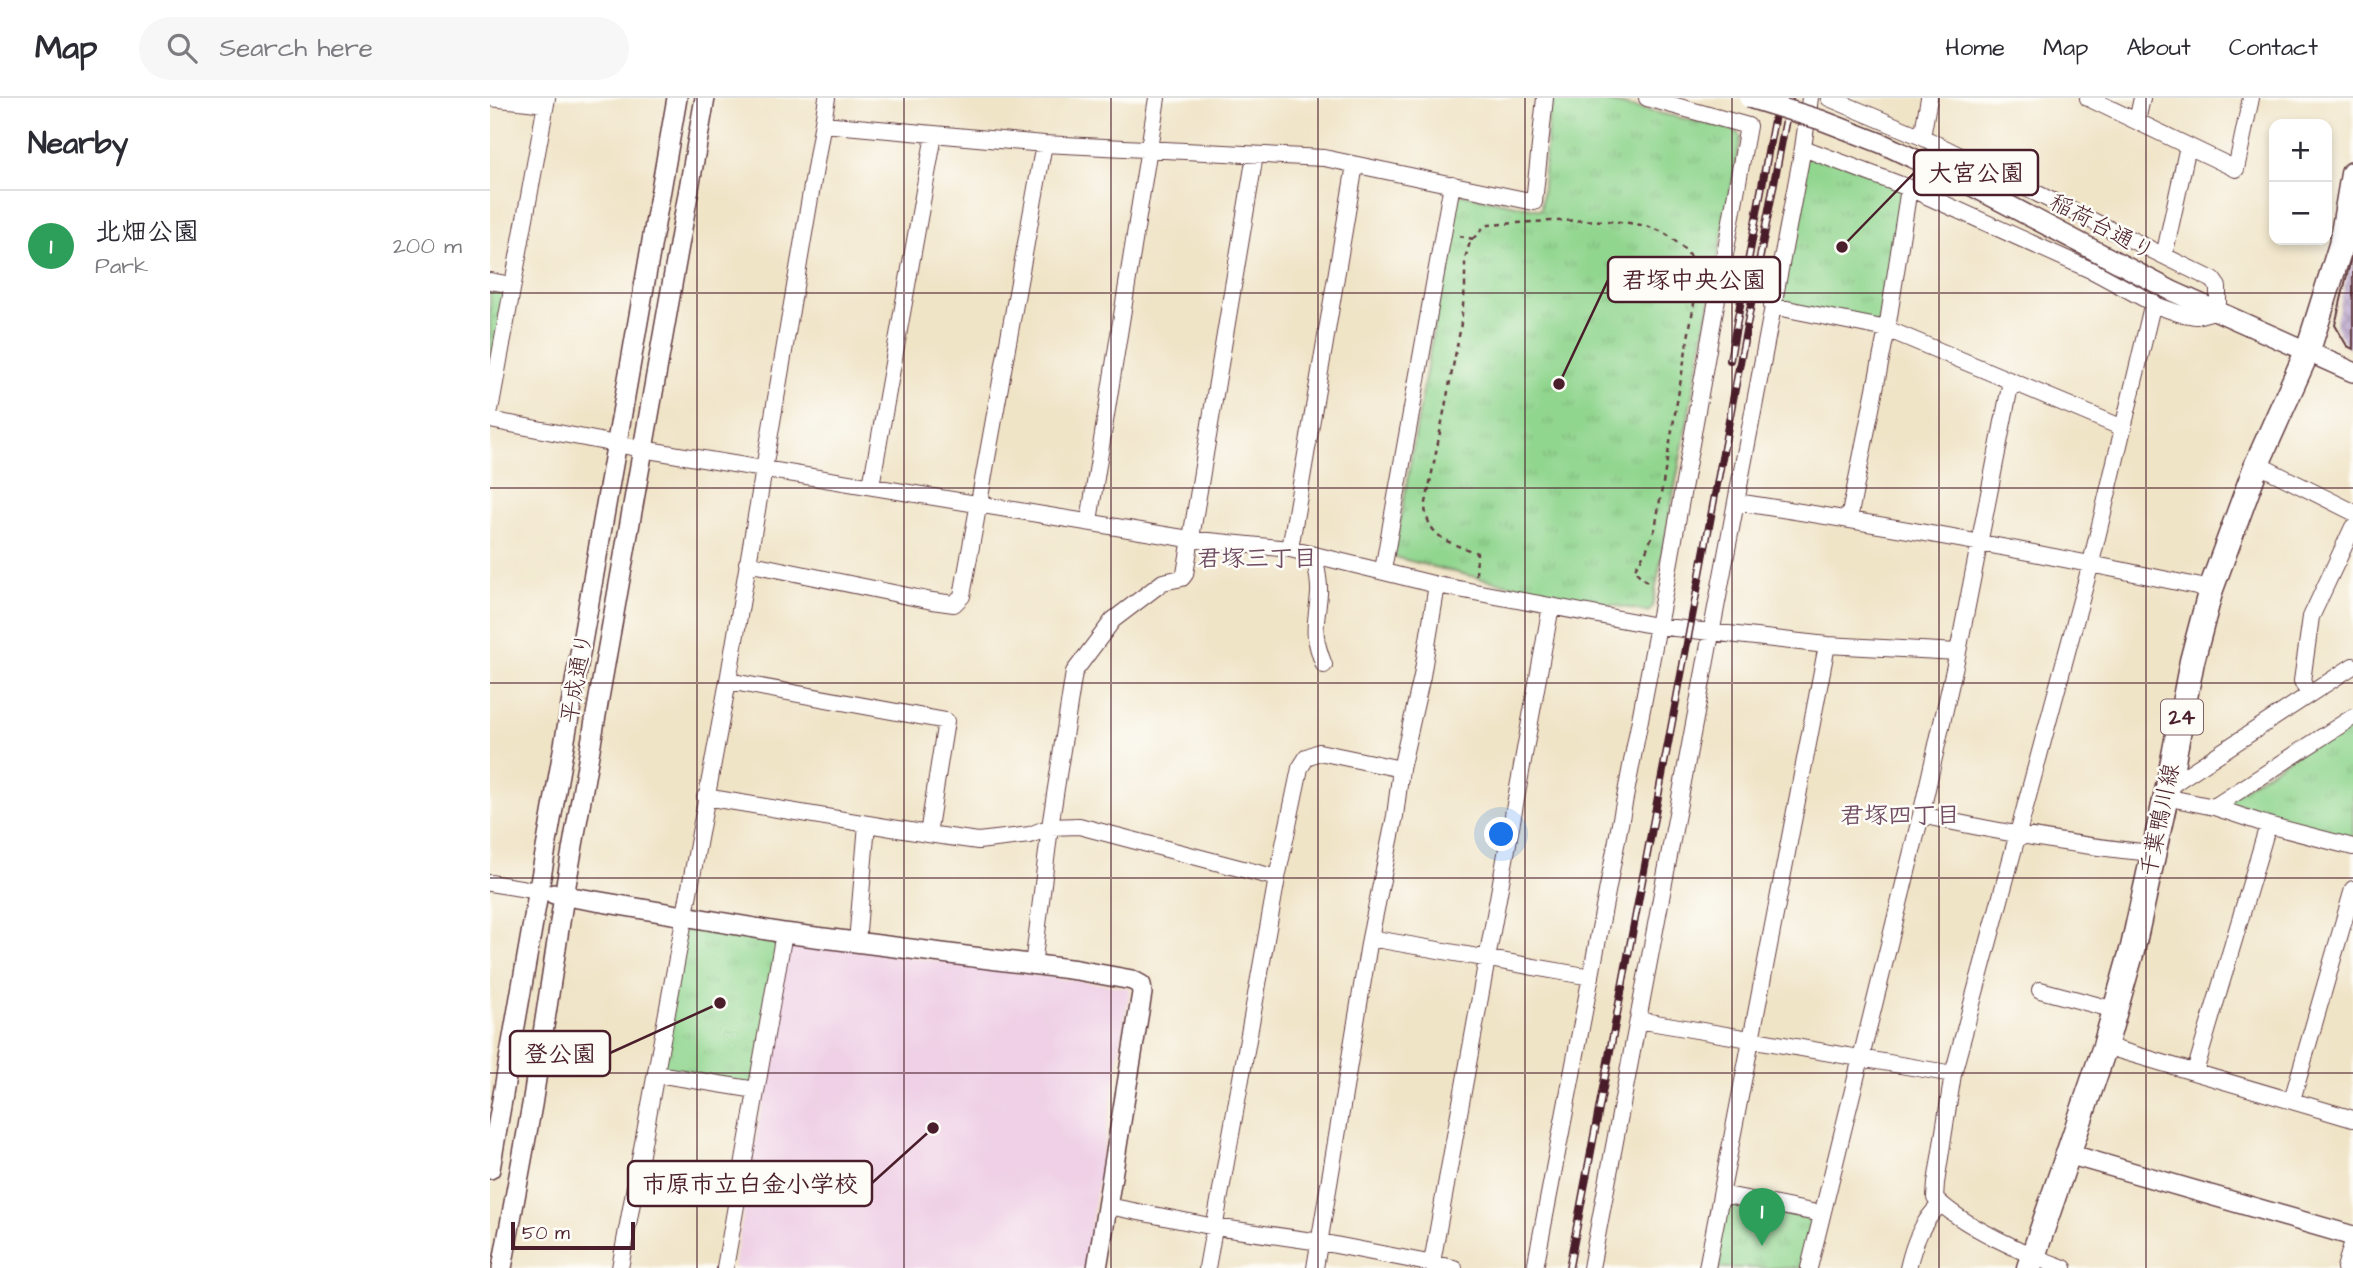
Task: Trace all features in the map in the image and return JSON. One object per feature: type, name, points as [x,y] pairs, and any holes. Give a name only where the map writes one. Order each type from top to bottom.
[{"type":"main road","name":"千葉鴨川線","points":[[2031,1263],[2105,1046],[2133,947],[2192,661],[2211,589],[2257,464],[2308,350],[2341,245],[2353,174]]},
{"type":"street","points":[[490,98],[546,101],[490,410]]},
{"type":"street","name":"平成通り","points":[[490,1169],[677,98]]},
{"type":"street","name":"平成通り","points":[[502,1268],[532,1105],[564,896],[705,98]]},
{"type":"street","points":[[620,1268],[728,681],[827,98]]},
{"type":"street","points":[[1089,521],[1157,98]]},
{"type":"street","points":[[823,124],[1044,144],[1324,158],[1534,202],[1545,98]]},
{"type":"street","points":[[1535,1268],[1665,589],[1748,126],[1647,98]]},
{"type":"street","name":"稲荷台通り","points":[[1749,98],[1821,120],[1883,144],[1970,185],[2172,291],[2353,372]]},
{"type":"street","points":[[1591,1268],[1803,148],[1810,98]]},
{"type":"street","points":[[1803,148],[1909,188],[2095,272],[2178,313],[2196,316],[2218,310],[2218,286],[2213,280],[1922,137],[1829,98]]},
{"type":"street","points":[[1922,137],[1929,98]]},
{"type":"street","points":[[2088,98],[2236,169],[2251,98]]},
{"type":"street","points":[[2137,121],[2142,98]]},
{"type":"street","points":[[871,486],[934,135]]},
{"type":"street","points":[[747,564],[954,604],[962,596],[1044,144]]},
{"type":"street","points":[[2164,256],[2188,146]]},
{"type":"street","points":[[1033,966],[1050,827],[1074,672],[1113,620],[1163,582],[1182,578],[1185,574],[1255,155]]},
{"type":"street","points":[[1290,549],[1355,165]]},
{"type":"street","points":[[1383,570],[1452,184]]},
{"type":"street","points":[[1849,519],[1887,329],[1909,188]]},
{"type":"street","points":[[490,281],[512,285]]},
{"type":"street","points":[[2064,1268],[2031,1263],[1947,1210],[1935,1198],[1936,1183],[1953,1074],[2091,564],[2153,302]]},
{"type":"street","points":[[1772,306],[1887,329],[2123,428]]},
{"type":"street","points":[[1809,1268],[1921,816],[1958,652],[2011,381]]},
{"type":"street","points":[[490,420],[642,449],[1189,539],[1290,549],[1437,585],[1657,626],[1827,645],[1958,652]]},
{"type":"street","points":[[2257,464],[2353,512]]},
{"type":"street","points":[[1736,502],[1849,519],[2211,589]]},
{"type":"street","points":[[2309,695],[2302,681],[2311,617],[2353,527]]},
{"type":"street","points":[[1314,555],[1319,592],[1315,619],[1316,644],[1324,665]]},
{"type":"street","points":[[1315,1268],[1370,938],[1395,816],[1401,769],[1422,676],[1437,585]]},
{"type":"street","points":[[1431,1266],[1551,606]]},
{"type":"street","points":[[1707,1268],[1827,645]]},
{"type":"street","points":[[2167,792],[2353,666]]},
{"type":"street","points":[[728,681],[946,721],[928,834]]},
{"type":"street","points":[[2214,807],[2353,717]]},
{"type":"street","points":[[1207,1268],[1276,878],[1300,768],[1307,757],[1319,752],[1401,769]]},
{"type":"street","points":[[2167,792],[2268,825],[2353,846]]},
{"type":"street","points":[[705,797],[978,841],[1030,835],[1050,827],[1079,826],[1276,878]]},
{"type":"street","points":[[1921,816],[2093,848],[2153,853]]},
{"type":"street","points":[[857,942],[867,824]]},
{"type":"street","points":[[2195,1072],[2268,825]]},
{"type":"street","points":[[490,883],[784,933],[1077,970],[1132,980],[1141,985],[1142,993],[1097,1268]]},
{"type":"street","points":[[2292,1100],[2353,889]]},
{"type":"street","points":[[725,1268],[784,933]]},
{"type":"street","points":[[1370,938],[1591,977]]},
{"type":"street","points":[[2040,990],[2115,1010]]},
{"type":"street","points":[[1638,1020],[1953,1074]]},
{"type":"street","points":[[2105,1046],[2353,1119]]},
{"type":"street","points":[[657,1074],[756,1090]]},
{"type":"street","points":[[2068,1154],[2353,1236]]},
{"type":"street","points":[[1721,1194],[1822,1214]]},
{"type":"street","points":[[1908,1268],[1912,1251],[1927,1217],[1941,1204]]},
{"type":"street","points":[[1108,1206],[1215,1227],[1320,1241],[1431,1266],[1454,1268]]},
{"type":"street","points":[[2345,1268],[2353,1241]]},
{"type":"path","points":[[1475,592],[1477,552],[1451,543],[1434,532],[1428,525],[1425,508],[1460,331],[1465,288],[1463,275],[1471,242],[1489,225],[1604,221],[1659,230],[1691,257],[1694,264],[1696,292],[1655,529],[1634,570],[1647,583],[1665,589]]},
{"type":"shaded area","points":[[790,940],[1130,988],[1084,1268],[734,1268]]},
{"type":"green space","points":[[1550,98],[1591,98],[1735,130],[1741,137],[1652,608],[1648,612],[1487,580],[1394,557],[1456,199],[1462,194],[1541,210]]},
{"type":"green space","points":[[1803,148],[1909,188],[1887,329],[1772,306]]},
{"type":"green space","points":[[490,281],[512,285],[490,410]]},
{"type":"green space","points":[[2353,717],[2353,846],[2214,807]]},
{"type":"green space","points":[[684,915],[784,933],[756,1090],[657,1074]]},
{"type":"green space","points":[[1731,1203],[1808,1218],[1812,1224],[1801,1268],[1714,1268],[1725,1208]]},
{"type":"building","points":[[2352,254],[2353,349],[2347,346],[2335,325]]},
{"type":"railway","points":[[1730,360],[1778,98]]},
{"type":"railway","points":[[1569,1268],[1790,98]]},
{"type":"place","name":"大宮公園","points":[[1842,247]]},
{"type":"place","name":"君塚中央公園","points":[[1559,384]]},
{"type":"place","name":"登公園","points":[[720,1003]]},
{"type":"place","name":"市原市立白金小学校","points":[[933,1128]]},
{"type":"place","name":"北畑公園","points":[[1762,1246]]},
{"type":"district","name":"君塚三丁目","points":[[1257,559]]},
{"type":"district","name":"君塚四丁目","points":[[1900,816]]}]
